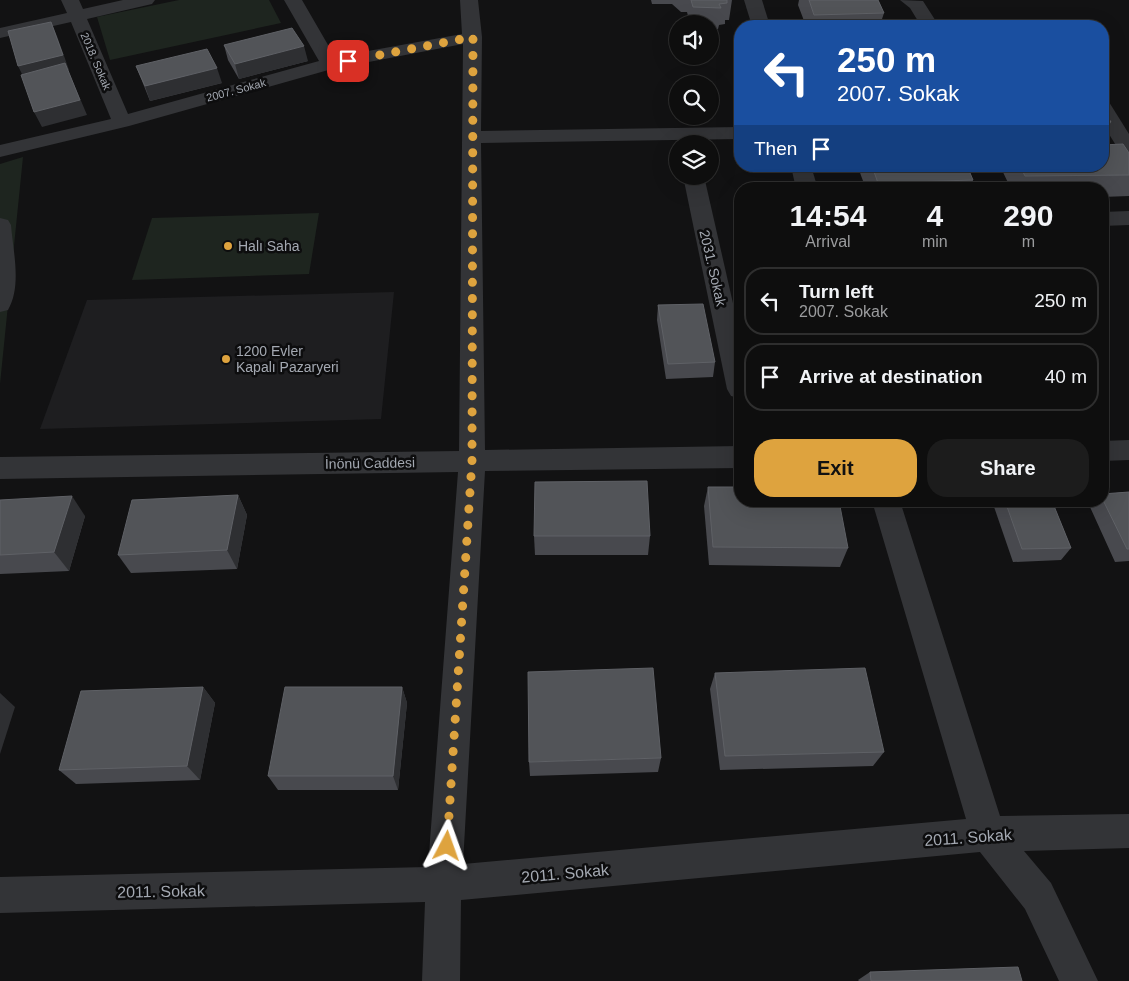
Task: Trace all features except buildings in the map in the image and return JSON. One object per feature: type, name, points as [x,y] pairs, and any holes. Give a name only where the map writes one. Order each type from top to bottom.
[{"type":"street","points":[[0,34],[73,8],[146,0]]},
{"type":"street","points":[[293,0],[330,64]]},
{"type":"street","points":[[441,981],[444,884],[472,461],[471,137],[473,37],[469,0]]},
{"type":"street","points":[[752,0],[759,20]]},
{"type":"street","points":[[909,0],[917,5],[926,20]]},
{"type":"street","name":"2018. Sokak","points":[[73,8],[122,122]]},
{"type":"street","name":"2007. Sokak","points":[[2,144],[122,122],[330,64],[473,37]]},
{"type":"street","points":[[1109,118],[1129,151]]},
{"type":"street","points":[[719,135],[734,134]]},
{"type":"street","points":[[471,137],[669,139]]},
{"type":"street","name":"2031. Sokak","points":[[695,185],[734,362]]},
{"type":"street","points":[[1109,219],[1129,218]]},
{"type":"street","points":[[0,225],[4,284],[0,304]]},
{"type":"street","points":[[1109,450],[1129,450]]},
{"type":"street","name":"İnönü Caddesi","points":[[0,468],[734,457]]},
{"type":"street","points":[[888,507],[988,834],[1038,896],[1079,981]]},
{"type":"street","name":"2011. Sokak","points":[[0,895],[444,884],[988,834],[1129,831]]},
{"type":"shaded area","points":[[179,0],[269,0],[281,23],[110,60],[97,17]]},
{"type":"shaded area","points":[[23,157],[0,384],[0,164]]},
{"type":"shaded area","name":"Halı Saha","points":[[319,213],[309,274],[132,280],[152,218]]},
{"type":"shaded area","name":"1200 Evler Kapalı Pazaryeri","points":[[394,292],[381,419],[40,429],[87,300]]},
{"type":"place","name":"Halı Saha","points":[[228,246]]},
{"type":"place","name":"1200 Evler Kapalı Pazaryeri","points":[[226,359]]},
{"type":"route","points":[[348,61],[473,37],[470,417],[472,461],[447,846]]}]
